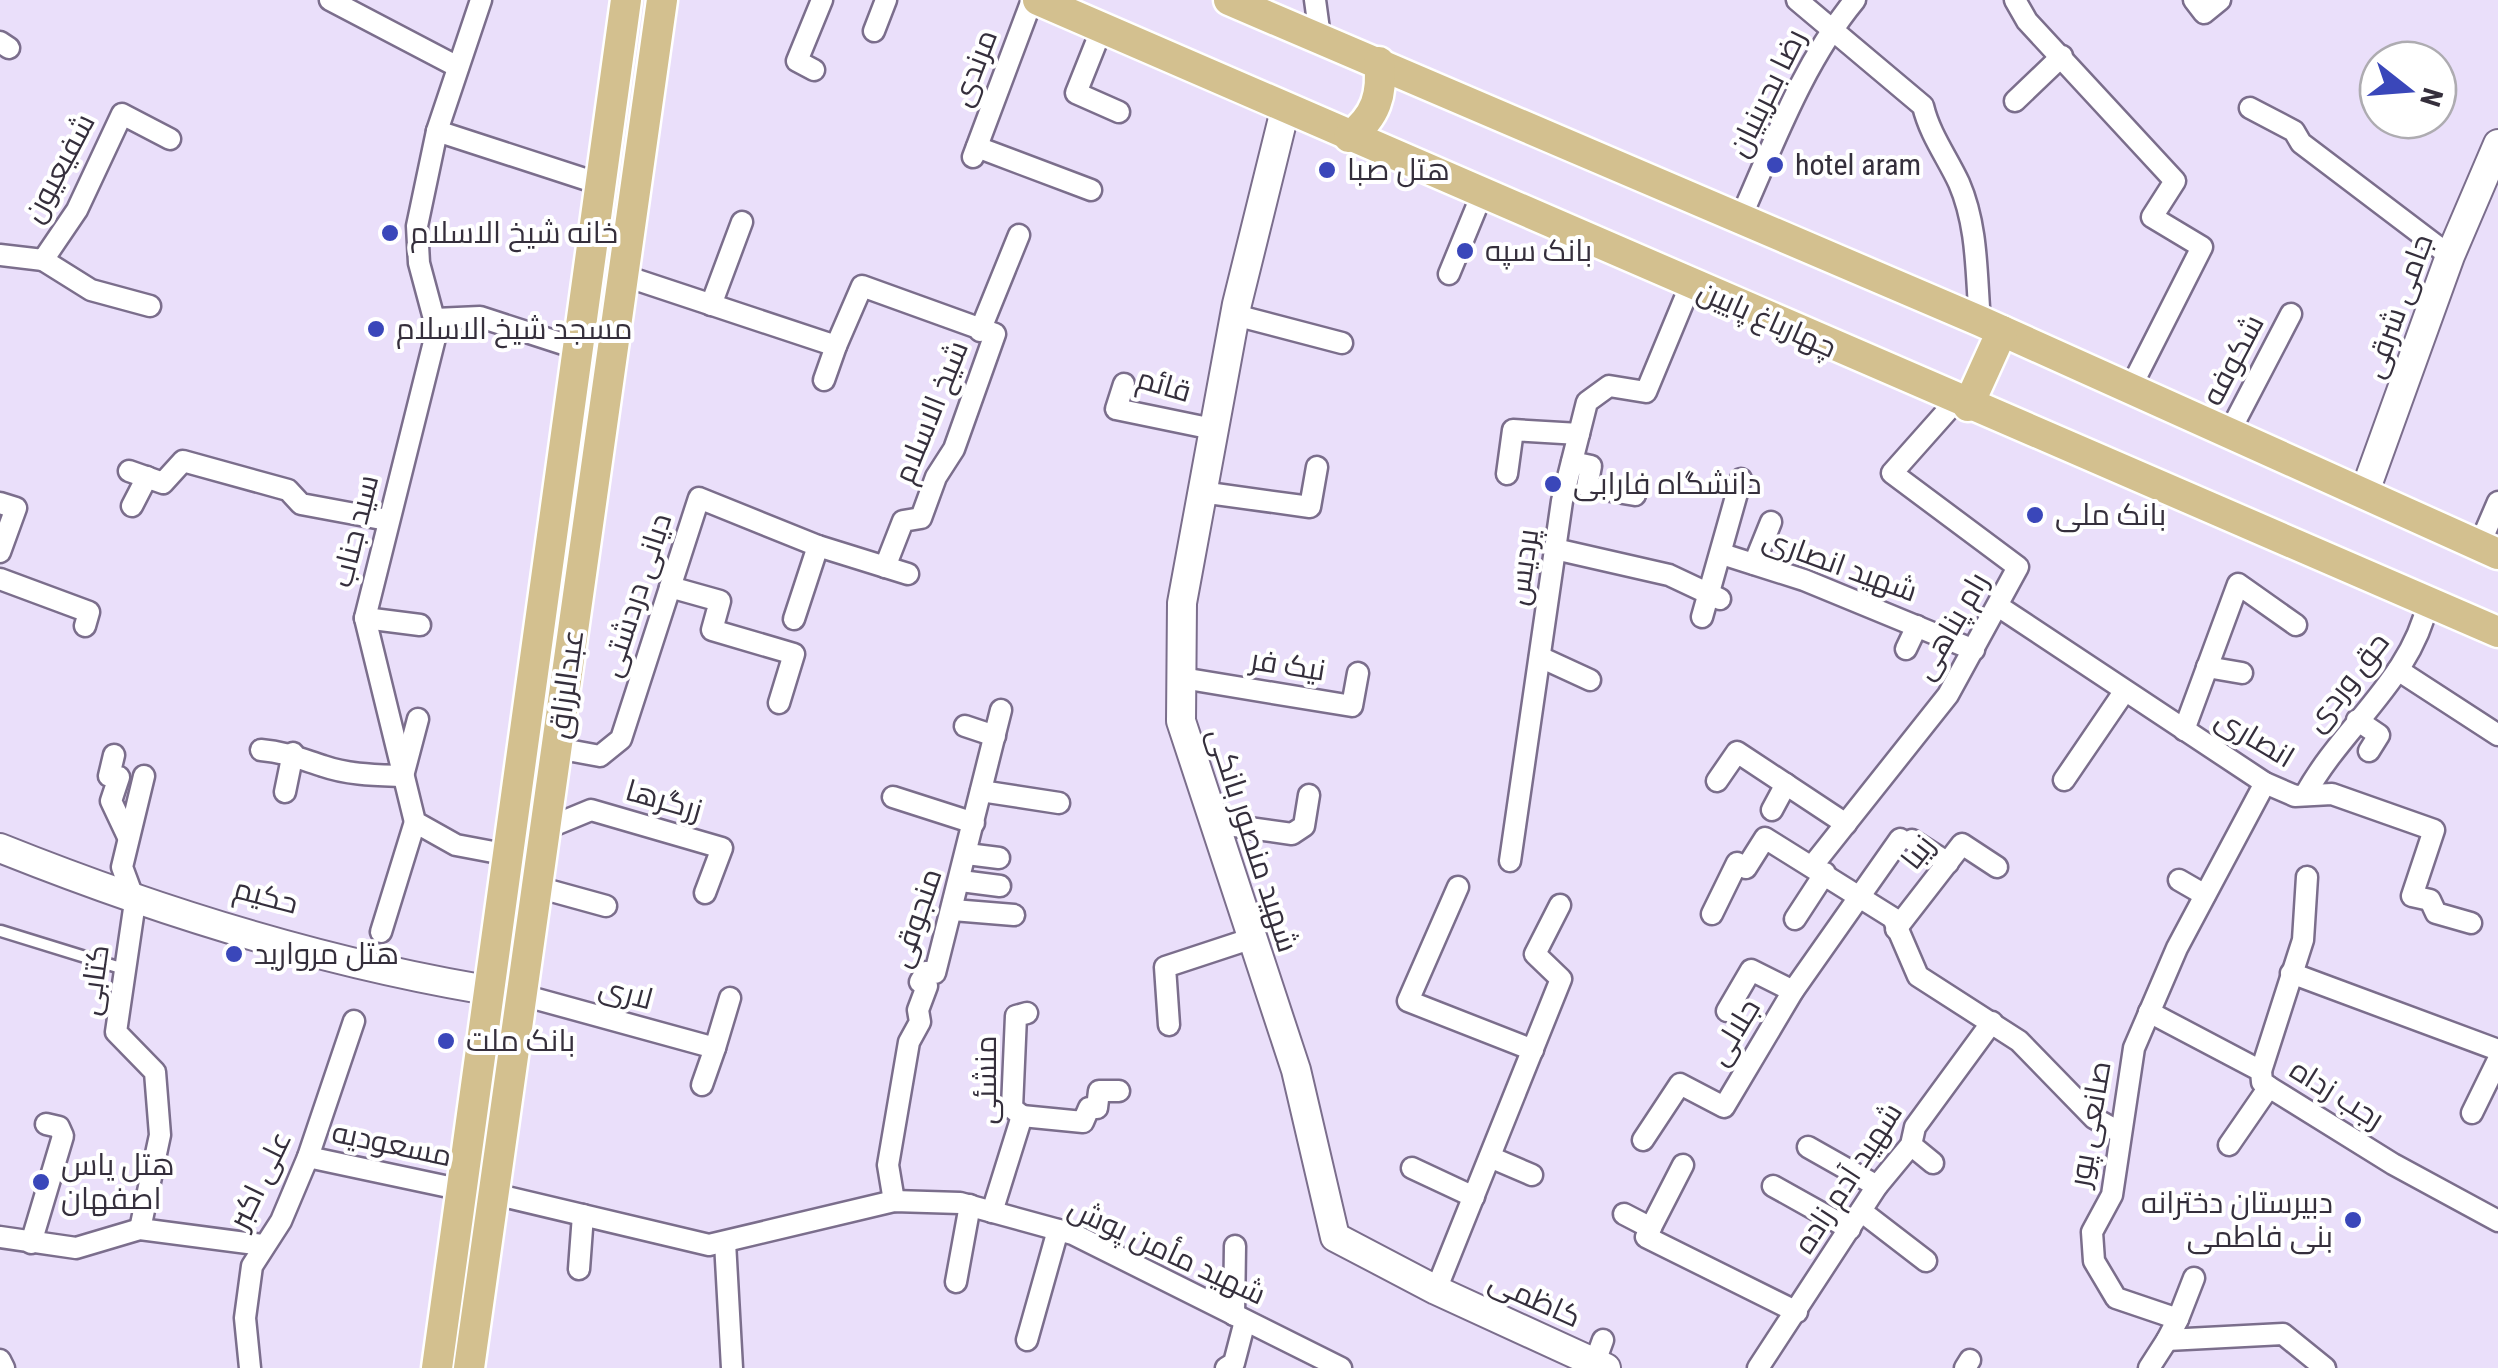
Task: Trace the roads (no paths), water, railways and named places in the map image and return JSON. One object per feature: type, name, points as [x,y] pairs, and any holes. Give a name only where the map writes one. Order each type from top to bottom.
[{"type":"main road","name":"عبدالرزاق","points":[[508,989],[509,855],[626,0]]},
{"type":"main road","name":"عبدالرزاق","points":[[438,1368],[478,1192],[508,989],[537,887],[662,0]]},
{"type":"main road","points":[[628,232],[653,150],[677,0]]},
{"type":"main road","name":"چهارباغ پایین","points":[[1035,0],[1962,404],[2497,629]]},
{"type":"main road","points":[[1229,0],[1991,326],[2488,550]]},
{"type":"main road","points":[[1349,137],[1366,124],[1375,107],[1382,86],[1378,62]]},
{"type":"main road","points":[[1962,404],[1991,326]]},
{"type":"main road","name":"عبدالرزاق","points":[[468,1368],[478,1192]]},
{"type":"street","points":[[330,0],[458,67]]},
{"type":"street","points":[[480,0],[437,131],[600,184]]},
{"type":"street","points":[[814,70],[797,61],[822,0]]},
{"type":"street","points":[[874,32],[886,0]]},
{"type":"street","name":"مرندی","points":[[1035,0],[975,152],[1091,190]]},
{"type":"street","points":[[1315,0],[1320,37]]},
{"type":"street","points":[[1797,0],[1923,106],[1928,126],[1959,184],[1975,233],[1991,326]]},
{"type":"street","name":"رضا بحرینیان","points":[[1741,217],[1787,113],[1831,30],[1855,0]]},
{"type":"street","points":[[2015,0],[2028,21],[2175,181],[2152,217],[2202,247],[2130,389]]},
{"type":"street","points":[[2194,0],[2204,13],[2220,0]]},
{"type":"street","points":[[1102,28],[1076,93],[1119,112]]},
{"type":"street","points":[[2015,102],[2062,56]]},
{"type":"street","points":[[2250,108],[2294,131],[2301,143],[2450,256]]},
{"type":"street","name":"شهید منصور بانکی","points":[[1286,110],[1235,315],[1182,602],[1181,721],[1296,1070],[1336,1237],[1436,1290]]},
{"type":"street","name":"شفیعیون","points":[[0,255],[43,260],[77,210],[122,114],[170,139]]},
{"type":"street","name":"سید جناب","points":[[415,822],[365,618],[429,364],[435,319],[419,264],[419,214],[437,131]]},
{"type":"street","name":"جامی شرقی","points":[[2364,494],[2450,256],[2498,144]]},
{"type":"street","points":[[1449,274],[1482,194]]},
{"type":"street","points":[[711,305],[742,222]]},
{"type":"street","points":[[980,331],[1019,234]]},
{"type":"street","points":[[43,260],[91,290],[150,306]]},
{"type":"street","points":[[622,276],[836,346],[824,380]]},
{"type":"street","name":"شیخ الاسلام","points":[[836,346],[862,286],[995,334],[954,449],[936,477],[921,518],[903,521],[885,567]]},
{"type":"street","name":"پردیس","points":[[1510,860],[1556,550],[1587,402],[1609,386],[1646,392],[1690,286]]},
{"type":"street","name":"شکوفه","points":[[2229,434],[2291,314]]},
{"type":"street","points":[[1235,315],[1342,343]]},
{"type":"street","points":[[435,319],[480,317],[579,349]]},
{"type":"street","name":"قائم","points":[[1124,384],[1116,409],[1213,429]]},
{"type":"street","name":"رام پناهی","points":[[1795,919],[1846,824],[1948,695],[2018,567],[1892,472],[1962,404]]},
{"type":"street","points":[[1507,474],[1514,430],[1579,434]]},
{"type":"street","points":[[132,506],[138,474],[163,484],[184,461],[288,490],[301,504],[387,520]]},
{"type":"street","points":[[1572,462],[1591,466],[1587,487],[1635,495]]},
{"type":"street","points":[[1202,492],[1310,507],[1317,467]]},
{"type":"street","points":[[1722,554],[1741,479]]},
{"type":"street","name":"دیانی دردشتی","points":[[557,748],[600,756],[621,739],[648,634],[670,587],[699,498],[818,546],[908,574]]},
{"type":"street","points":[[2488,550],[2498,502]]},
{"type":"street","points":[[0,503],[16,508],[0,552]]},
{"type":"street","points":[[1754,564],[1771,522]]},
{"type":"street","points":[[794,619],[818,546]]},
{"type":"street","points":[[1556,550],[1669,576],[1715,596]]},
{"type":"street","name":"شهید انصاری","points":[[1702,617],[1715,596],[1722,554],[1974,650]]},
{"type":"street","points":[[0,580],[89,612],[85,626]]},
{"type":"street","points":[[2184,730],[2238,584],[2296,625]]},
{"type":"street","points":[[670,587],[720,601],[712,630],[794,654],[779,703]]},
{"type":"street","name":"حق وردی","points":[[2305,795],[2322,764],[2398,670],[2421,635],[2428,602]]},
{"type":"street","name":"انصاری","points":[[1998,606],[2266,783],[2295,796],[2332,794],[2434,830],[2412,896],[2430,900],[2436,913],[2471,923]]},
{"type":"street","points":[[365,618],[420,625]]},
{"type":"street","points":[[1906,649],[1917,626]]},
{"type":"street","points":[[1540,657],[1590,680]]},
{"type":"street","points":[[2207,666],[2242,673]]},
{"type":"street","points":[[2398,670],[2498,735]]},
{"type":"street","name":"نیک فر","points":[[1182,678],[1352,706],[1358,673]]},
{"type":"street","points":[[2064,780],[2124,692]]},
{"type":"street","name":"منجوقی","points":[[894,1202],[888,1165],[909,1042],[920,1022],[918,1010],[927,986],[920,982],[926,972],[935,973],[1001,710]]},
{"type":"street","points":[[261,750],[294,753],[324,767],[362,775],[404,776],[418,719]]},
{"type":"street","points":[[2357,720],[2379,735],[2369,751]]},
{"type":"street","points":[[965,726],[995,736]]},
{"type":"street","points":[[1716,781],[1736,752],[1846,824]]},
{"type":"street","points":[[285,792],[294,753]]},
{"type":"street","points":[[114,755],[109,776],[119,777],[112,801],[128,837]]},
{"type":"street","points":[[135,902],[122,867],[144,776]]},
{"type":"street","name":"صانعی پور","points":[[2178,1320],[2116,1298],[2094,1261],[2092,1232],[2112,1195],[2134,1048],[2206,895],[2266,783]]},
{"type":"street","points":[[1772,810],[1786,784]]},
{"type":"street","points":[[981,791],[1060,803]]},
{"type":"street","points":[[1214,823],[1292,834],[1304,826],[1308,795]]},
{"type":"street","points":[[894,797],[974,823]]},
{"type":"street","name":"زرگرها","points":[[545,830],[590,810],[722,848],[705,893]]},
{"type":"street","points":[[381,932],[415,822],[456,846],[509,855]]},
{"type":"street","points":[[1712,914],[1737,863],[1746,868],[1765,838],[1893,918],[1918,976],[2019,1041],[2094,1118],[2119,1132]]},
{"type":"street","name":"جلالی","points":[[1643,1140],[1680,1084],[1724,1107],[1793,991],[1860,894],[1906,839],[1948,863]]},
{"type":"street","name":"زیبا","points":[[1896,929],[1962,844],[1997,867]]},
{"type":"street","name":"حکیم","points":[[0,848],[135,902],[372,967],[508,989]]},
{"type":"street","points":[[967,854],[999,858]]},
{"type":"street","points":[[2229,1144],[2265,1079],[2303,940],[2306,877]]},
{"type":"street","points":[[961,880],[1000,886]]},
{"type":"street","points":[[2179,880],[2206,895]]},
{"type":"street","points":[[537,887],[606,906]]},
{"type":"street","points":[[1458,887],[1408,1000],[1533,1050]]},
{"type":"street","name":"کتابی","points":[[135,902],[116,1032],[155,1072],[160,1135],[140,1229]]},
{"type":"street","points":[[1436,1290],[1561,980],[1535,954],[1560,904]]},
{"type":"street","points":[[953,910],[1014,915]]},
{"type":"street","points":[[1169,1025],[1165,967],[1250,939]]},
{"type":"street","name":"جلالی","points":[[1727,1011],[1751,970],[1793,991]]},
{"type":"street","points":[[2292,973],[2498,1050]]},
{"type":"street","name":"لاری","points":[[508,989],[715,1048]]},
{"type":"street","points":[[702,1085],[730,998]]},
{"type":"street","name":"منشئی","points":[[992,1212],[1022,1116],[1012,1108],[1015,1034],[1016,1016],[1027,1012]]},
{"type":"street","name":"رجب زداه","points":[[2149,1012],[2265,1079],[2408,1173],[2498,1221]]},
{"type":"street","name":"علی اکبر","points":[[250,1368],[246,1318],[252,1266],[280,1221],[308,1157],[354,1022]]},
{"type":"street","name":"شهید آدم زاده","points":[[1758,1368],[1877,1186],[1911,1145],[1915,1127],[1992,1022]]},
{"type":"street","points":[[2472,1114],[2498,1060]]},
{"type":"street","points":[[1022,1116],[1083,1122],[1089,1108],[1097,1108],[1099,1091],[1119,1090]]},
{"type":"street","points":[[32,1243],[63,1136],[59,1127],[46,1124]]},
{"type":"street","points":[[1911,1145],[1934,1163]]},
{"type":"street","points":[[1808,1147],[1877,1186]]},
{"type":"street","name":"مسعودیه","points":[[308,1157],[478,1192]]},
{"type":"street","points":[[1490,1157],[1532,1175]]},
{"type":"street","points":[[1683,1165],[1646,1237],[1798,1312]]},
{"type":"street","points":[[1412,1168],[1474,1198]]},
{"type":"street","points":[[1773,1186],[1856,1220],[1926,1260]]},
{"type":"street","name":"شهید مأمن پوش","points":[[478,1192],[709,1245],[894,1202],[970,1205],[1058,1230],[1341,1368]]},
{"type":"street","points":[[956,1282],[970,1205]]},
{"type":"street","points":[[1624,1214],[1650,1228]]},
{"type":"street","points":[[579,1269],[583,1215]]},
{"type":"street","points":[[0,1237],[76,1248],[140,1229],[262,1246]]},
{"type":"street","points":[[1027,1340],[1058,1230]]},
{"type":"street","points":[[725,1242],[732,1368]]},
{"type":"street","points":[[1226,1368],[1234,1363],[1240,1318],[1235,1246]]},
{"type":"street","points":[[2149,1368],[2178,1320],[2194,1278]]},
{"type":"street","name":"کاظمی","points":[[1436,1290],[1601,1357]]},
{"type":"street","points":[[2167,1340],[2283,1334],[2326,1368]]},
{"type":"street","points":[[0,1360],[4,1368]]},
{"type":"lane","name":"حکیم","points":[[0,840],[122,889],[374,959],[508,989]]},
{"type":"lane","points":[[1,931],[125,969]]},
{"type":"place","name":"hotel aram","points":[[1775,165]]},
{"type":"place","name":"هتل صبا","points":[[1327,170]]},
{"type":"place","name":"خانه شیخ الاسلام","points":[[390,233]]},
{"type":"place","name":"بانک سپه","points":[[1465,251]]},
{"type":"place","name":"مسجد شیخ الاسلام","points":[[376,329]]},
{"type":"place","name":"دانشگاه فارابی","points":[[1553,484]]},
{"type":"place","name":"بانک ملی","points":[[2035,515]]},
{"type":"place","name":"هتل مروارید","points":[[234,954]]},
{"type":"place","name":"بانک ملت","points":[[446,1041]]},
{"type":"place","name":"هتل یاس اصفهان","points":[[41,1182]]},
{"type":"place","name":"دبیرستان دخترانه بنی فاطمی","points":[[2353,1220]]}]
